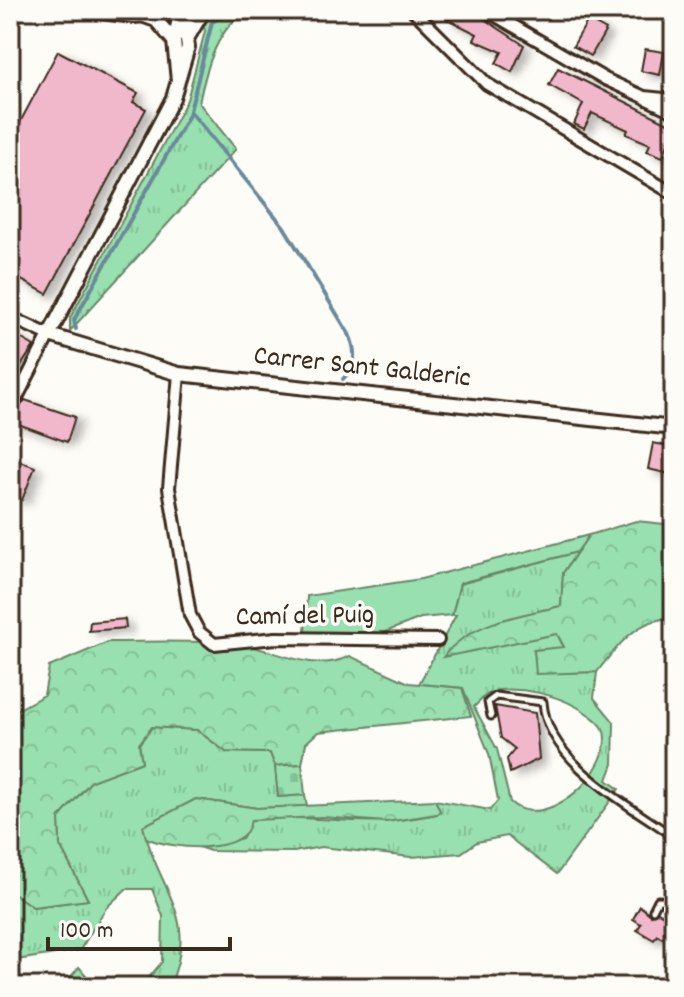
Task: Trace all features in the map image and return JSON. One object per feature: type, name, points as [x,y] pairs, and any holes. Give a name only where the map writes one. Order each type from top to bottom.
[{"type":"main road","points":[[92,10],[142,15],[181,10]]},
{"type":"street","points":[[10,411],[185,68],[188,37],[181,10]]},
{"type":"street","points":[[178,84],[174,41],[181,10]]},
{"type":"street","points":[[188,37],[204,10]]},
{"type":"street","points":[[413,10],[487,84],[674,194]]},
{"type":"street","points":[[486,10],[605,79],[674,112]]},
{"type":"street","points":[[142,15],[156,20],[174,41]]},
{"type":"street","points":[[644,97],[674,100]]},
{"type":"street","points":[[10,317],[49,335]]},
{"type":"street","name":"Carrer Sant Galderic","points":[[49,335],[179,374],[674,428]]},
{"type":"street","name":"Camí del Puig","points":[[179,374],[169,488],[190,615],[199,632],[214,644],[276,638],[438,640]]},
{"type":"lane","points":[[491,716],[488,702],[496,696],[543,702],[544,724],[569,760],[674,837]]},
{"type":"lane","points":[[653,910],[658,900],[674,901]]},
{"type":"green space","points":[[212,10],[249,10],[238,17],[221,37],[209,63],[199,103],[236,149],[70,331],[70,318],[187,100],[205,31],[200,15]]},
{"type":"green space","points":[[636,521],[674,525],[674,618],[661,619],[639,628],[621,643],[597,672],[536,674],[534,650],[564,647],[557,634],[443,657],[467,635],[482,628],[561,606],[563,573],[589,535]]},
{"type":"green space","points":[[589,535],[577,552],[460,583],[452,615],[421,618],[375,636],[305,634],[307,596],[421,579]]},
{"type":"green space","points":[[577,552],[563,573],[561,606],[499,621],[445,656],[557,633],[564,648],[536,673],[597,672],[594,698],[614,722],[613,764],[607,780],[619,789],[557,874],[507,836],[477,842],[461,853],[411,857],[321,847],[294,852],[210,851],[201,848],[243,838],[251,820],[400,820],[437,814],[440,811],[435,800],[490,810],[498,800],[489,754],[463,688],[419,684],[456,615],[452,615],[460,584]],"holes":[[[508,690],[539,693],[568,702],[592,717],[604,731],[604,747],[588,780],[574,794],[540,810],[524,810],[510,802],[497,749],[474,707],[486,695]]]},
{"type":"green space","points":[[108,642],[237,644],[322,663],[350,656],[409,683],[462,688],[471,716],[318,732],[306,743],[302,764],[275,766],[270,753],[226,752],[197,730],[152,727],[139,744],[142,762],[91,781],[59,818],[60,846],[88,900],[33,907],[10,891],[10,714],[44,695],[49,667]]},
{"type":"green space","points":[[152,727],[197,730],[226,752],[270,753],[275,766],[278,797],[305,795],[307,806],[257,808],[196,799],[144,826],[179,922],[181,941],[178,963],[169,987],[141,987],[162,962],[163,916],[152,889],[126,889],[106,908],[80,950],[10,961],[10,891],[33,907],[88,900],[60,846],[59,818],[91,781],[142,762],[139,744]]},
{"type":"green space","points":[[302,764],[305,795],[278,797],[275,766]]},
{"type":"green space","points":[[196,799],[257,808],[435,800],[440,811],[386,822],[322,817],[251,820],[246,832],[236,840],[206,847],[172,845],[146,838],[143,826]]},
{"type":"green space","points":[[79,967],[96,987],[62,987]]},
{"type":"building","points":[[451,10],[470,10],[524,45],[512,72],[496,63],[502,52],[474,40],[477,34],[447,19]]},
{"type":"building","points":[[588,20],[606,30],[591,56],[573,46]]},
{"type":"building","points":[[645,49],[664,52],[660,75],[641,71]]},
{"type":"building","points":[[58,51],[138,93],[133,102],[146,109],[47,294],[10,274],[10,141]]},
{"type":"building","points":[[558,68],[674,126],[663,157],[647,151],[650,144],[626,134],[628,130],[592,113],[584,129],[574,124],[583,104],[549,85]]},
{"type":"building","points":[[10,332],[34,346],[10,382]]},
{"type":"building","points":[[25,400],[75,417],[67,442],[10,421]]},
{"type":"building","points":[[653,443],[674,447],[670,474],[648,469]]},
{"type":"building","points":[[10,457],[35,467],[22,500],[10,495]]},
{"type":"building","points":[[125,619],[126,628],[89,631],[90,622]]},
{"type":"building","points":[[495,706],[535,713],[539,759],[510,773],[507,759],[515,749],[501,738]]},
{"type":"building","points":[[640,906],[651,915],[658,912],[674,921],[674,944],[657,935],[654,940],[637,930],[641,924],[633,919]]},
{"type":"waterway","points":[[76,329],[74,320],[189,115],[212,22],[230,10]]},
{"type":"waterway","points":[[190,111],[284,227],[349,334],[354,358],[351,369],[343,379]]}]
